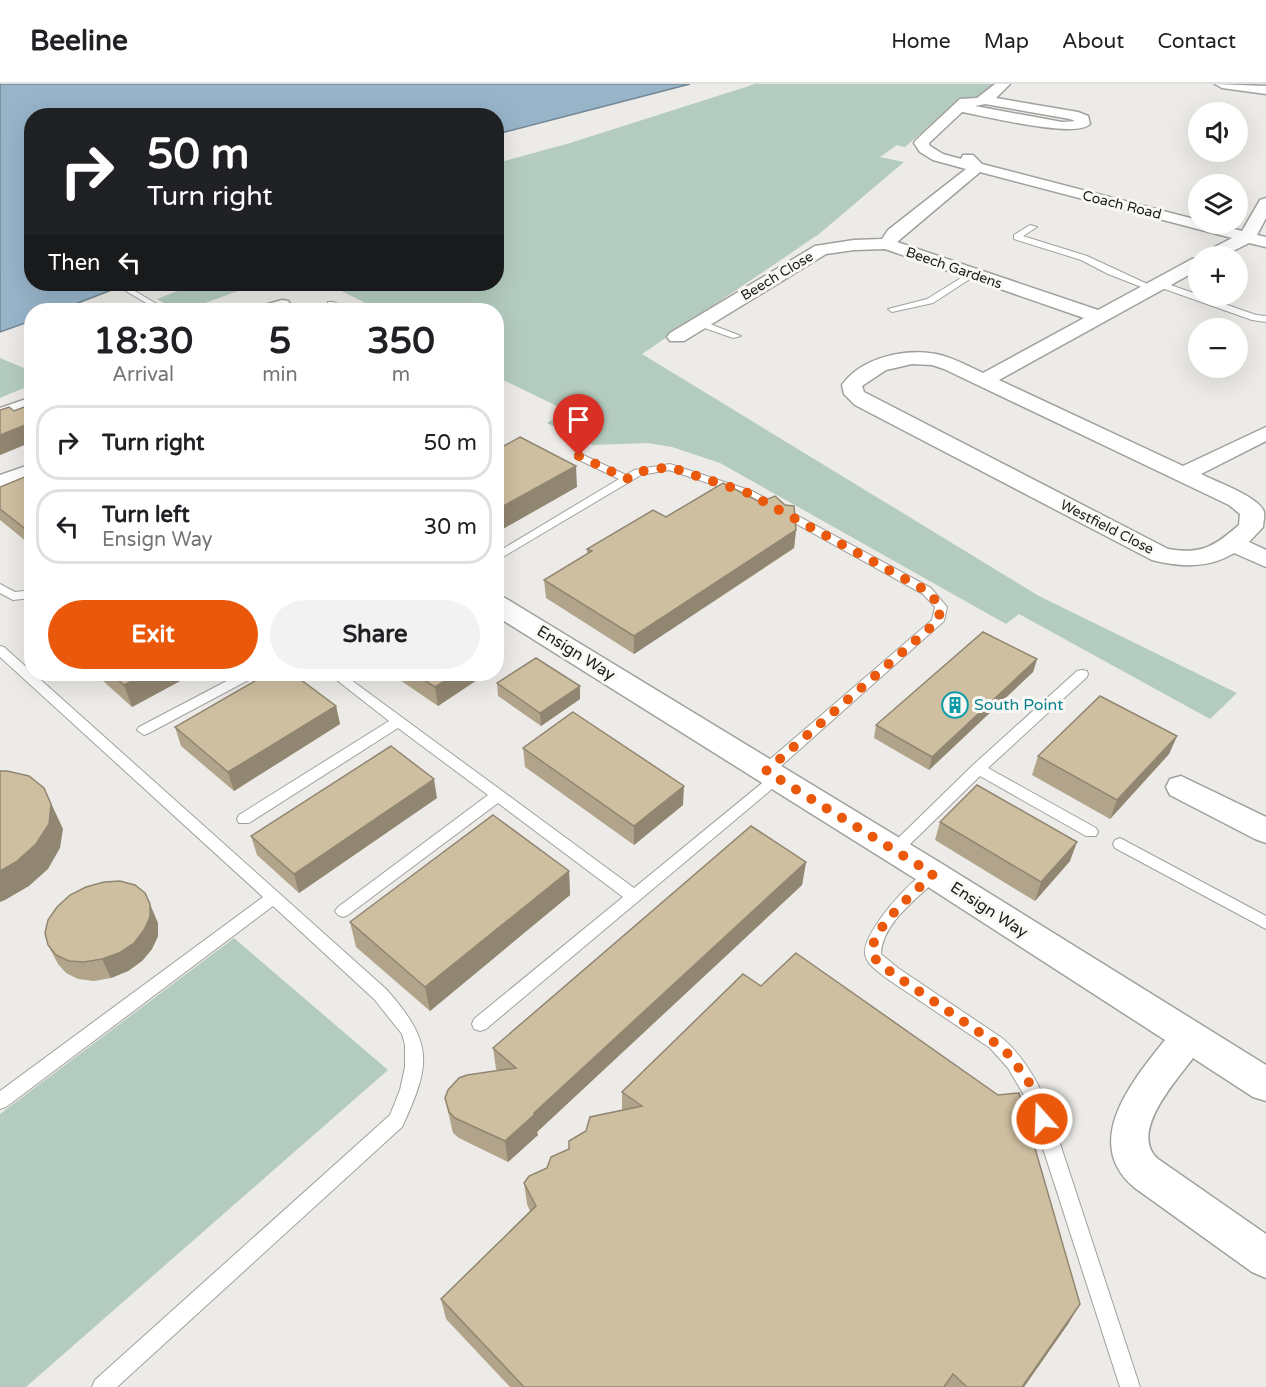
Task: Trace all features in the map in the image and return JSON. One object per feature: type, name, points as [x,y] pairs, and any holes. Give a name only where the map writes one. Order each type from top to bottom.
[{"type":"street","points":[[964,101],[977,104],[986,100],[1004,84]]},
{"type":"street","points":[[1222,84],[1266,90]]},
{"type":"street","points":[[964,101],[1062,126],[1083,124],[1083,119],[1073,115],[986,100]]},
{"type":"street","points":[[944,136],[964,101]]},
{"type":"street","name":"Coach Road","points":[[977,167],[944,136],[921,143],[924,149],[935,155],[977,167],[1266,242]]},
{"type":"street","name":"Beech Gardens","points":[[977,167],[894,234],[887,243],[972,275],[1099,317]]},
{"type":"street","points":[[1230,246],[1247,237],[1266,203]]},
{"type":"street","name":"Beech Close","points":[[677,337],[821,250],[887,243]]},
{"type":"street","points":[[985,380],[1188,268]]},
{"type":"street","name":"Westfield Close","points":[[912,358],[941,361],[985,380],[1237,500],[1252,513],[1251,526],[1233,543],[1199,560],[1172,558],[1153,552],[862,401],[854,394],[852,388],[854,382],[878,368],[896,360],[912,358]]},
{"type":"street","points":[[0,415],[24,406]]},
{"type":"street","points":[[1184,474],[1266,433]]},
{"type":"street","points":[[0,483],[24,474]]},
{"type":"street","points":[[1233,543],[1266,560]]},
{"type":"street","name":"Ensign Way","points":[[504,609],[895,850],[1188,1037],[1262,1074]]},
{"type":"street","points":[[1181,787],[1266,831]]},
{"type":"street","points":[[1188,1037],[1137,1109],[1129,1128],[1131,1155],[1155,1180],[1266,1258]]},
{"type":"lane","points":[[1033,226],[1017,237],[1084,258],[1111,272],[1255,318],[1266,319]]},
{"type":"lane","points":[[892,309],[930,301],[972,275]]},
{"type":"lane","points":[[130,291],[151,303]]},
{"type":"lane","points":[[699,323],[736,336]]},
{"type":"lane","points":[[579,456],[627,479]]},
{"type":"lane","points":[[480,1024],[634,897],[772,774],[938,621],[941,607],[927,591],[748,493],[670,467],[638,472],[504,553]]},
{"type":"lane","points":[[0,588],[13,596],[24,595]]},
{"type":"lane","points":[[0,651],[24,673]]},
{"type":"lane","points":[[895,850],[978,769],[1082,675]]},
{"type":"lane","points":[[33,681],[380,994],[407,1027],[414,1050],[404,1106],[396,1121],[102,1387]]},
{"type":"lane","points":[[144,730],[236,681]]},
{"type":"lane","points":[[345,681],[634,897]]},
{"type":"lane","points":[[244,819],[399,721]]},
{"type":"lane","points":[[978,769],[1091,832]]},
{"type":"lane","points":[[344,911],[498,795]]},
{"type":"lane","points":[[1120,844],[1266,923]]},
{"type":"lane","points":[[933,874],[881,928],[874,941],[873,954],[876,960],[892,973],[996,1043],[1011,1057],[1028,1080],[1092,1263],[1130,1387]]},
{"type":"lane","points":[[0,1101],[273,898]]},
{"type":"green space","points":[[755,84],[999,84],[983,99],[959,102],[905,147],[897,145],[880,157],[904,162],[819,234],[642,354],[1039,596],[1237,693],[1210,719],[1019,614],[1006,624],[720,463],[672,447],[648,443],[592,445],[547,423],[567,411],[504,380],[504,303],[366,303],[341,291],[504,291],[504,161],[570,143]]},
{"type":"green space","points":[[177,291],[238,291],[205,303],[164,303],[157,299]]},
{"type":"green space","points":[[0,358],[24,368],[24,388],[0,398]]},
{"type":"green space","points":[[234,938],[388,1070],[26,1387],[0,1387],[0,1114]]},
{"type":"water","points":[[0,84],[690,84],[504,132],[504,108],[24,108],[24,291],[109,291],[78,303],[24,303],[24,323],[0,332]]},
{"type":"building","points":[[9,407],[14,411],[24,407],[24,425],[0,435],[0,410]]},
{"type":"building","points":[[520,437],[576,466],[504,506],[504,446]]},
{"type":"building","points":[[24,477],[24,528],[0,509],[0,487]]},
{"type":"building","points":[[723,483],[760,502],[775,496],[785,505],[794,506],[796,530],[634,636],[544,580],[592,551],[587,549],[653,510],[666,517]]},
{"type":"building","name":"South Point","points":[[983,632],[1037,659],[932,757],[876,725]]},
{"type":"building","points":[[536,658],[580,686],[540,713],[497,683],[504,681],[504,679]]},
{"type":"building","points":[[119,681],[132,681],[124,685]]},
{"type":"building","points":[[255,681],[302,681],[336,706],[228,772],[175,727]]},
{"type":"building","points":[[426,681],[445,681],[435,687]]},
{"type":"building","points":[[1100,696],[1177,736],[1117,800],[1038,756]]},
{"type":"building","points":[[573,712],[684,786],[634,826],[523,748]]},
{"type":"building","points":[[391,746],[434,779],[294,874],[251,836]]},
{"type":"building","points":[[0,771],[29,776],[44,788],[51,804],[49,824],[36,844],[16,862],[0,871]]},
{"type":"building","points":[[977,785],[1077,842],[1041,882],[940,822]]},
{"type":"building","points":[[493,815],[569,871],[425,987],[350,922]]},
{"type":"building","points":[[751,826],[806,862],[505,1141],[455,1118],[449,1112],[445,1098],[448,1090],[459,1078],[516,1068],[493,1048]]},
{"type":"building","points":[[120,881],[135,885],[145,893],[150,904],[150,917],[134,943],[119,953],[84,962],[69,961],[56,955],[48,945],[45,933],[48,920],[57,907],[70,895],[86,887]]},
{"type":"building","points":[[796,953],[998,1095],[1019,1093],[1080,1304],[1022,1387],[967,1387],[953,1374],[944,1387],[524,1387],[441,1299],[536,1206],[524,1183],[529,1176],[547,1168],[551,1157],[569,1149],[569,1141],[586,1131],[590,1117],[642,1106],[622,1092],[743,974],[761,986]]},
{"type":"place","name":"South Point","points":[[955,705]]},
{"type":"route","points":[[579,456],[627,479],[651,468],[670,467],[748,493],[927,591],[941,607],[938,621],[766,771],[933,874],[881,928],[874,941],[873,954],[876,960],[892,973],[1004,1049],[1028,1080],[1042,1119]]}]
